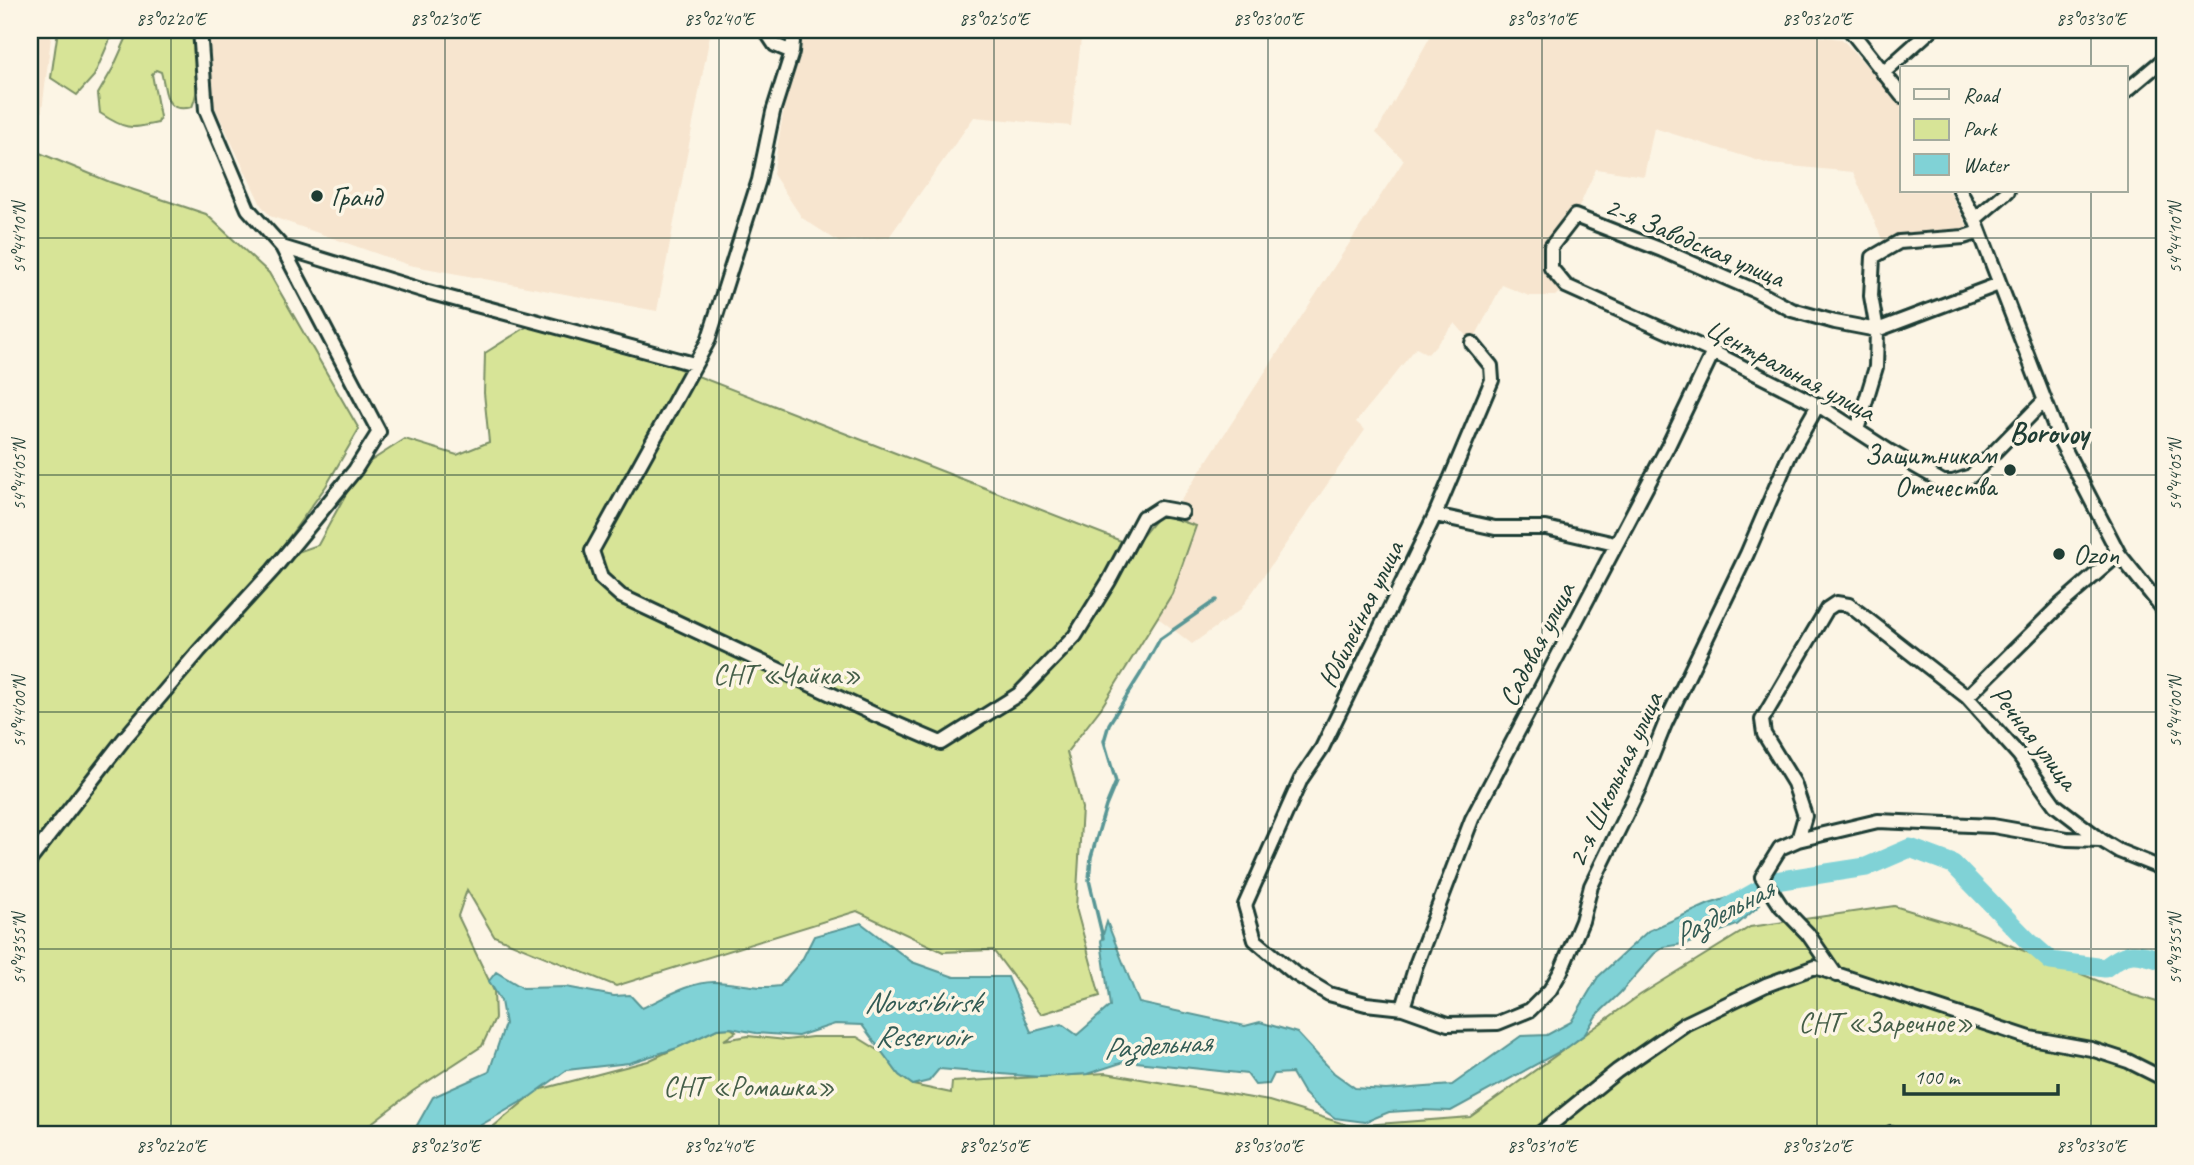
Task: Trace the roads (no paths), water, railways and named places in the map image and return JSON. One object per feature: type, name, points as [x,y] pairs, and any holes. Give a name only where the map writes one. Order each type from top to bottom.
[{"type":"street","points":[[30,860],[124,739],[282,560],[355,470],[379,432],[282,247],[248,209],[206,110],[200,30]]},
{"type":"street","points":[[770,30],[769,36],[775,46],[792,52]]},
{"type":"street","points":[[794,30],[792,52],[773,112],[759,180],[708,341],[592,551],[601,578],[621,596],[941,743],[1019,694],[1075,636],[1109,581],[1143,517],[1160,508],[1182,512]]},
{"type":"street","points":[[1850,30],[1900,94]]},
{"type":"street","points":[[1883,73],[1931,30]]},
{"type":"street","points":[[2128,90],[2164,59]]},
{"type":"street","points":[[1960,192],[1977,225],[2060,440],[2119,554],[2164,610]]},
{"type":"street","points":[[1857,430],[1876,368],[1877,330],[1871,296],[1873,257],[1899,242],[1964,237],[2007,192]]},
{"type":"street","name":"2-я Заводская улица","points":[[1566,286],[1550,268],[1551,247],[1575,216],[1662,250],[1756,291],[1792,310],[1877,330]]},
{"type":"street","points":[[282,247],[428,292],[694,364]]},
{"type":"street","points":[[1877,330],[1999,284]]},
{"type":"street","name":"Центральная улица","points":[[1566,286],[1713,352],[1818,405],[1943,482],[1971,476],[2044,401]]},
{"type":"street","name":"Юбилейная улица","points":[[1245,905],[1301,779],[1322,748],[1434,515],[1492,380],[1491,366],[1472,343]]},
{"type":"street","name":"Садовая улица","points":[[1403,1008],[1416,965],[1472,819],[1668,446],[1713,352]]},
{"type":"street","name":"2-я Школьная улица","points":[[1245,905],[1255,940],[1294,973],[1329,994],[1366,1004],[1403,1008],[1448,1024],[1498,1023],[1530,1010],[1550,990],[1561,971],[1582,921],[1591,886],[1747,554],[1790,454],[1818,405]]},
{"type":"street","points":[[1434,515],[1494,528],[1546,528],[1615,544]]},
{"type":"street","name":"Речная улица","points":[[2119,554],[2060,606],[1968,697],[2019,755],[2055,805],[2119,851],[2164,869]]},
{"type":"street","points":[[1798,840],[1805,816],[1794,783],[1764,734],[1762,720],[1827,609],[1836,603],[1849,605],[1968,697]]},
{"type":"street","points":[[1836,975],[1808,934],[1782,906],[1762,877],[1780,848],[1798,840],[1878,821],[1993,826],[2067,839],[2101,840]]},
{"type":"street","points":[[1538,1135],[1617,1071],[1685,1024],[1766,985],[1815,967],[2030,1038],[2087,1047],[2128,1061],[2164,1079]]},
{"type":"water","name":"Novosibirsk Reservoir","points":[[1751,895],[1760,905],[1737,925],[1689,943],[1664,947],[1654,954],[1596,1016],[1585,1034],[1568,1047],[1451,1111],[1389,1112],[1365,1122],[1335,1118],[1303,1092],[1292,1073],[1274,1074],[1269,1084],[1255,1085],[1247,1074],[1127,1061],[1087,1074],[1040,1077],[939,1069],[929,1081],[913,1085],[899,1075],[862,1025],[835,1024],[798,1036],[731,1028],[717,1029],[677,1048],[629,1063],[567,1070],[531,1096],[481,1125],[471,1135],[407,1135],[416,1127],[433,1097],[489,1072],[505,1024],[501,1001],[489,981],[496,972],[523,988],[566,987],[614,996],[630,995],[642,1008],[677,991],[705,983],[780,986],[802,960],[814,936],[861,923],[912,962],[954,977],[1008,977],[1031,1032],[1062,1024],[1077,1035],[1110,1006],[1101,941],[1107,922],[1139,1003],[1245,1026],[1260,1022],[1297,1033],[1334,1073],[1355,1088],[1386,1090],[1452,1085],[1521,1036],[1547,1035],[1571,1022],[1598,977],[1648,931],[1709,904],[1734,896]]},
{"type":"waterway","points":[[1103,938],[1089,880],[1091,857],[1116,782],[1104,741],[1109,724],[1160,639],[1216,600]]},
{"type":"waterway","name":"Раздельная","points":[[1729,907],[1775,881],[1866,867],[1910,848],[1953,864],[2051,961],[2105,968],[2120,958],[2133,954],[2164,961]]},
{"type":"place","name":"Гранд","points":[[317,196]]},
{"type":"place","name":"Защитникам Отечества","points":[[2010,470]]},
{"type":"place","name":"Ozon","points":[[2059,554]]},
{"type":"district","name":"Borovoy","points":[[2049,433]]},
{"type":"park label","name":"СНТ «Чайка»","points":[[787,674]]},
{"type":"park label","name":"СНТ «Заречное»","points":[[1886,1022]]},
{"type":"park label","name":"СНТ «Ромашка»","points":[[749,1086]]}]
